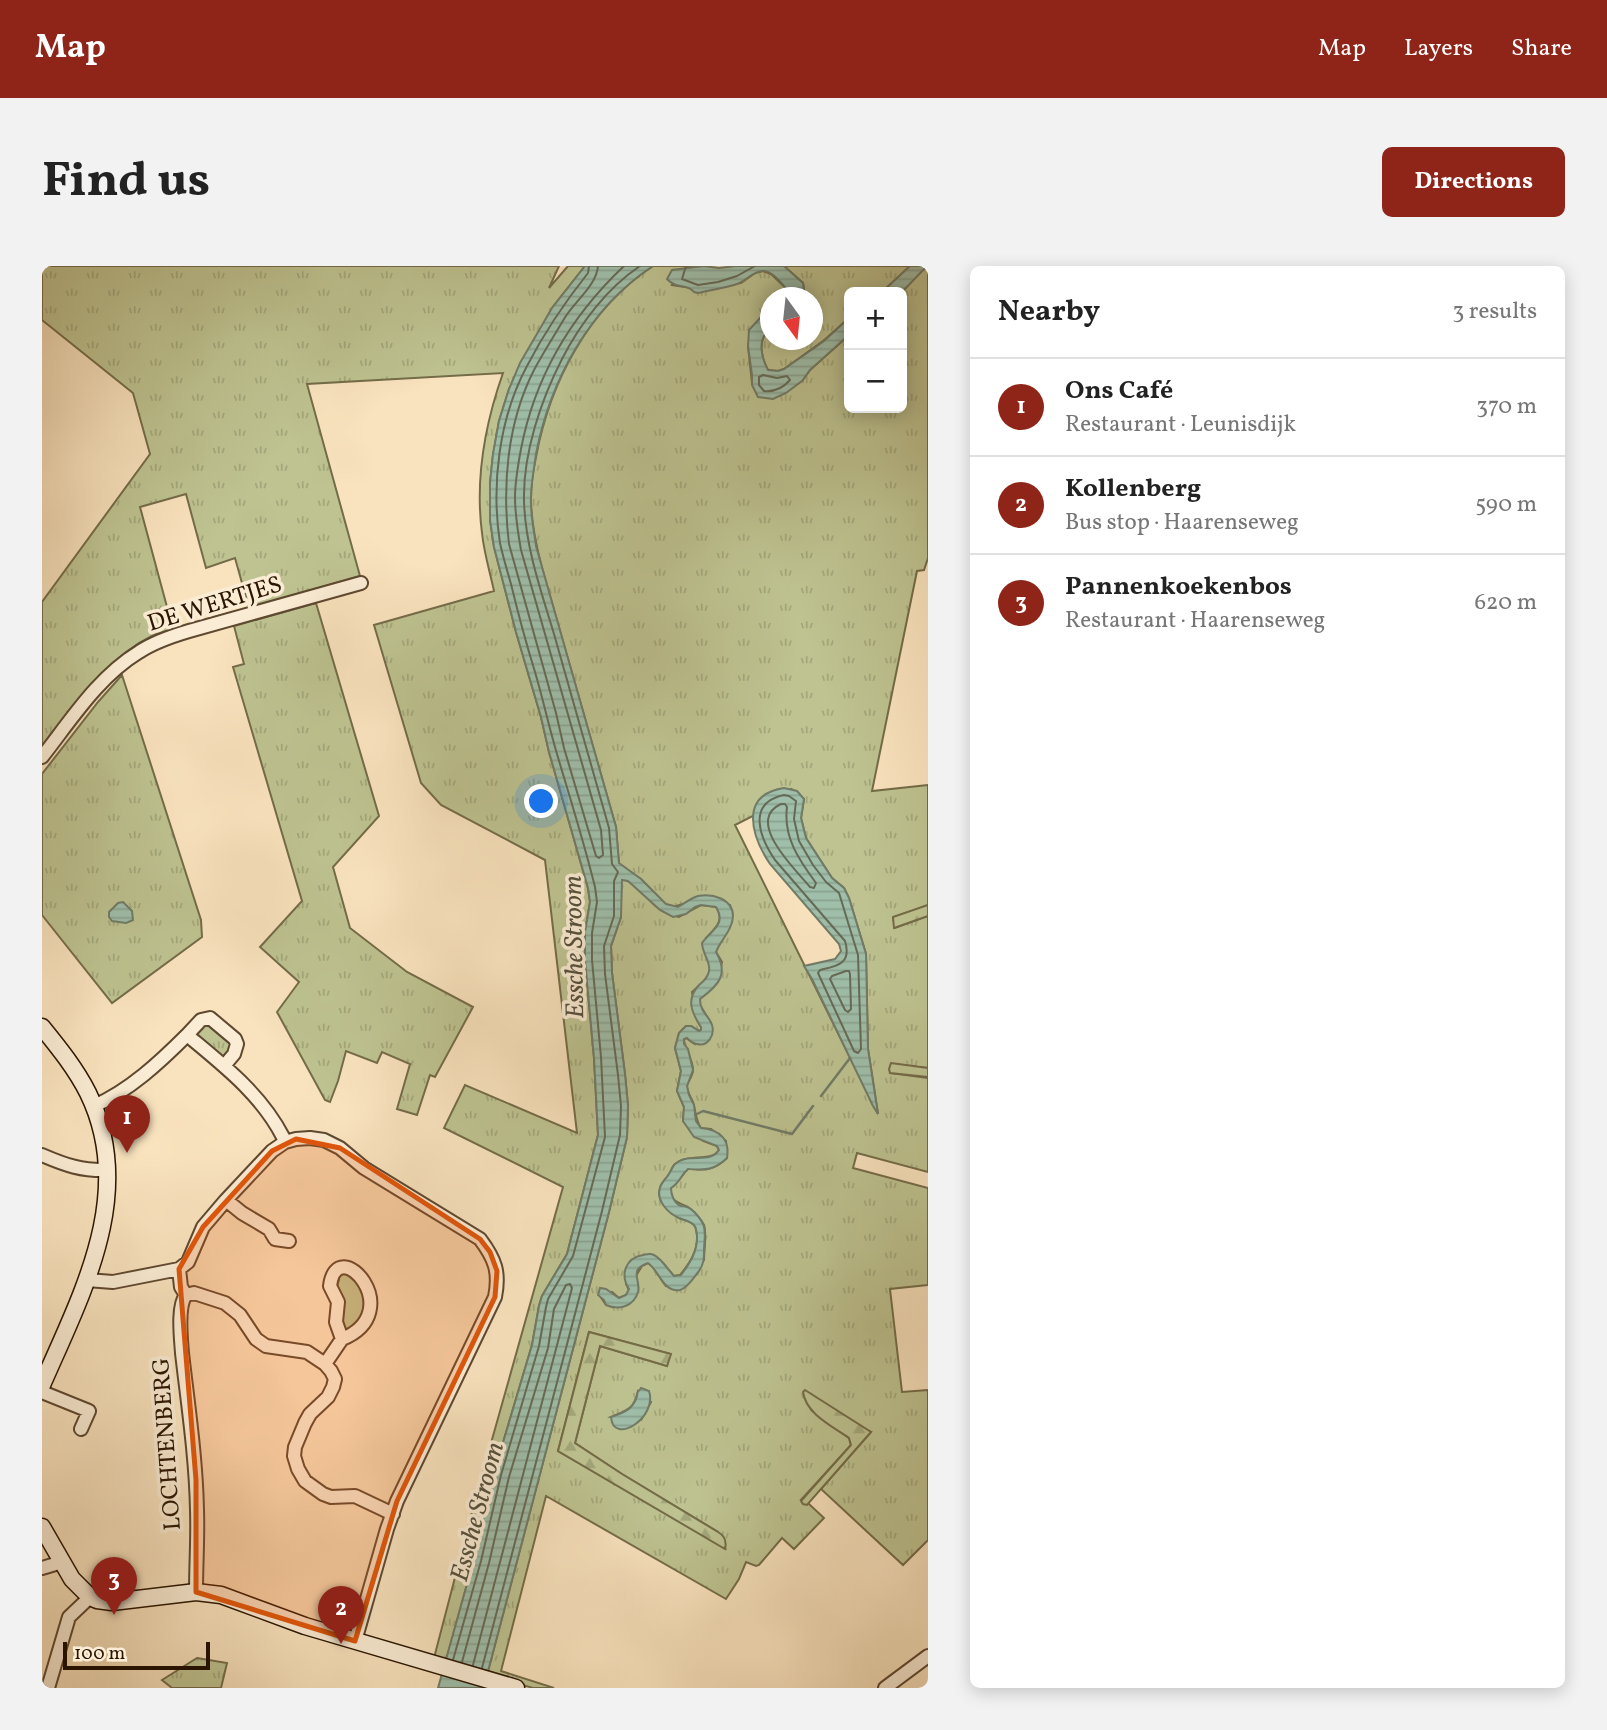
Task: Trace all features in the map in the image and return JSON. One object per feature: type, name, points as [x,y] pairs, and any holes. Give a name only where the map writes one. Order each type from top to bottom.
[{"type":"street","name":"DE WERTJES","points":[[42,757],[104,680],[139,652],[172,636],[361,583]]},
{"type":"street","points":[[94,1106],[145,1074],[201,1020],[210,1018],[235,1039],[237,1044],[234,1054],[224,1066]]},
{"type":"street","points":[[42,1027],[81,1080],[94,1106],[108,1170],[105,1213],[87,1280],[42,1385]]},
{"type":"street","points":[[187,1035],[260,1101],[283,1137]]},
{"type":"street","points":[[87,1280],[113,1282],[179,1269],[188,1262],[203,1227],[278,1146],[296,1139],[310,1138],[324,1140],[340,1148],[364,1168],[480,1239],[490,1252],[497,1271],[495,1297],[397,1501],[355,1641]]},
{"type":"street","points":[[42,1155],[65,1165],[91,1171],[108,1170]]},
{"type":"street","points":[[226,1200],[269,1229],[275,1238],[289,1241]]},
{"type":"street","points":[[325,1364],[342,1339],[359,1331],[370,1310],[370,1298],[363,1280],[356,1271],[344,1266],[335,1271],[330,1286],[338,1302],[336,1322],[342,1339]]},
{"type":"street","points":[[179,1269],[181,1287],[186,1295],[194,1293],[225,1303],[233,1308],[256,1339],[266,1346],[307,1352],[325,1364],[335,1379],[333,1387],[305,1423],[295,1447],[294,1456],[298,1469],[305,1481],[323,1494],[331,1497],[355,1496],[393,1514]]},
{"type":"street","name":"LOCHTENBERG","points":[[186,1295],[182,1302],[180,1319],[196,1480],[196,1591]]},
{"type":"street","points":[[42,1392],[89,1411],[80,1429]]},
{"type":"street","points":[[42,1527],[72,1579],[90,1597],[103,1602],[196,1591],[221,1595],[305,1626],[516,1688]]},
{"type":"street","points":[[42,1568],[62,1562]]},
{"type":"street","points":[[48,1688],[69,1618],[90,1597]]},
{"type":"street","points":[[885,1688],[928,1656]]},
{"type":"highlighted area","points":[[296,1139],[340,1148],[480,1239],[490,1252],[497,1271],[495,1297],[397,1501],[355,1641],[196,1592],[196,1480],[179,1269],[203,1227],[272,1151]]},
{"type":"green space","points":[[42,266],[559,266],[549,288],[568,266],[585,266],[552,308],[509,389],[499,421],[493,455],[490,520],[494,547],[516,632],[588,888],[590,902],[585,932],[585,960],[598,1135],[567,1254],[539,1306],[532,1345],[494,1473],[446,1661],[434,1658],[477,1493],[563,1187],[444,1128],[465,1085],[577,1133],[545,860],[441,805],[421,783],[374,625],[494,591],[483,540],[480,492],[483,452],[503,373],[307,384],[360,576],[249,608],[235,558],[206,568],[186,494],[140,507],[173,629],[152,636],[119,658],[91,687],[42,750],[42,602],[150,454],[133,393],[42,320]]},
{"type":"green space","points":[[653,266],[704,266],[686,268],[672,285],[691,288],[741,283],[763,271],[771,274],[785,287],[760,287],[760,318],[748,346],[752,383],[802,381],[810,370],[844,339],[844,413],[907,413],[906,287],[928,266],[928,558],[924,570],[917,571],[872,791],[928,785],[928,905],[893,918],[895,928],[928,916],[928,1068],[892,1064],[890,1073],[928,1078],[928,1172],[857,1153],[853,1168],[928,1188],[928,1285],[890,1289],[902,1392],[928,1390],[928,1540],[903,1565],[821,1489],[871,1432],[811,1410],[849,1438],[851,1445],[801,1500],[824,1518],[794,1549],[782,1538],[759,1565],[746,1562],[726,1599],[546,1496],[501,1671],[554,1688],[533,1688],[487,1675],[627,1137],[628,1106],[611,946],[621,917],[621,879],[632,883],[665,912],[679,917],[701,905],[716,907],[720,916],[716,927],[706,938],[709,974],[692,992],[701,1030],[686,1026],[679,1033],[675,1048],[681,1071],[677,1091],[684,1107],[683,1121],[703,1141],[717,1146],[719,1150],[711,1156],[686,1159],[674,1165],[661,1184],[659,1193],[668,1210],[695,1226],[696,1246],[693,1256],[680,1275],[674,1276],[663,1263],[650,1254],[626,1284],[629,1290],[626,1295],[638,1289],[636,1276],[642,1266],[648,1263],[666,1286],[704,1260],[704,1225],[692,1210],[673,1199],[671,1188],[688,1169],[709,1169],[727,1158],[726,1141],[711,1129],[701,1128],[698,1121],[687,1088],[693,1070],[684,1039],[695,1044],[709,1020],[700,1005],[700,999],[718,982],[722,962],[716,952],[730,925],[731,912],[730,905],[683,904],[673,907],[665,904],[641,879],[619,864],[616,827],[534,533],[531,488],[542,429],[562,375],[591,326],[609,303]],"holes":[[[791,789],[804,799],[801,818],[806,838],[832,878],[844,888],[866,954],[868,1049],[878,1114],[735,825],[753,816]],[[612,1292],[619,1298],[626,1295],[606,1305],[600,1296]],[[589,1332],[670,1354],[667,1366],[600,1346],[575,1443],[718,1532],[725,1548],[558,1451]],[[638,1391],[651,1402],[641,1420],[611,1417],[629,1408]]]},
{"type":"green space","points":[[784,266],[910,266],[887,287],[844,287],[844,322],[823,341],[823,287],[804,287],[803,283]]},
{"type":"green space","points":[[762,350],[810,350],[778,371],[768,370]]},
{"type":"green space","points":[[316,603],[379,816],[333,867],[350,928],[407,972],[473,1007],[435,1077],[430,1075],[417,1115],[397,1109],[410,1064],[382,1052],[377,1063],[346,1051],[330,1102],[325,1100],[277,1012],[299,982],[260,947],[302,901],[233,667],[244,664],[234,626]]},
{"type":"green space","points":[[122,675],[201,920],[202,937],[112,1003],[42,915],[42,774]]},
{"type":"green space","points":[[928,905],[928,916],[894,928],[893,917]]},
{"type":"green space","points":[[208,1023],[230,1040],[232,1045],[224,1056],[221,1057],[197,1036],[203,1025]]},
{"type":"green space","points":[[891,1063],[928,1068],[928,1077],[890,1073]]},
{"type":"green space","points":[[346,1271],[364,1288],[365,1313],[349,1332],[342,1329],[342,1296],[337,1287],[337,1275]]},
{"type":"green space","points":[[589,1332],[671,1354],[667,1366],[600,1346],[575,1443],[720,1534],[725,1539],[725,1549],[558,1451]]},
{"type":"green space","points":[[805,1390],[871,1432],[807,1505],[801,1501],[851,1445],[849,1438],[814,1413],[805,1400]]},
{"type":"green space","points":[[197,1658],[227,1663],[221,1688],[172,1688],[162,1680]]},
{"type":"water","points":[[585,266],[653,266],[630,283],[592,325],[576,348],[551,400],[536,454],[532,486],[531,510],[536,546],[616,827],[619,863],[641,879],[666,904],[678,907],[695,897],[709,895],[726,901],[732,910],[731,926],[716,952],[722,973],[717,984],[700,999],[701,1008],[712,1025],[711,1036],[704,1044],[684,1039],[693,1070],[687,1086],[696,1121],[701,1128],[718,1133],[725,1141],[728,1151],[727,1158],[718,1165],[709,1169],[688,1169],[671,1188],[675,1201],[695,1213],[705,1230],[703,1263],[691,1282],[680,1290],[669,1288],[648,1263],[638,1269],[638,1292],[630,1304],[621,1307],[606,1305],[598,1295],[600,1288],[619,1298],[626,1295],[629,1289],[625,1278],[626,1268],[628,1263],[637,1257],[654,1255],[674,1276],[681,1275],[695,1252],[696,1228],[691,1222],[667,1210],[661,1202],[661,1184],[679,1161],[710,1157],[719,1150],[717,1146],[694,1137],[683,1121],[684,1107],[677,1091],[681,1071],[675,1048],[679,1033],[686,1026],[701,1030],[691,1000],[708,973],[709,964],[702,943],[719,923],[719,913],[716,907],[701,905],[686,914],[673,917],[660,910],[628,881],[622,880],[621,917],[611,946],[628,1106],[627,1137],[487,1675],[482,1688],[438,1688],[474,1559],[494,1473],[532,1345],[539,1306],[567,1254],[598,1135],[585,960],[585,932],[590,902],[588,888],[516,632],[494,547],[490,520],[493,454],[509,389],[520,363],[552,308]]},
{"type":"water","points":[[704,266],[784,266],[803,283],[804,287],[785,287],[770,273],[763,271],[737,284],[698,293],[667,279],[672,270]]},
{"type":"water","points":[[910,266],[927,266],[907,287],[887,287]]},
{"type":"water","points":[[760,318],[760,350],[768,370],[778,371],[811,350],[823,350],[823,342],[844,323],[844,339],[810,370],[802,381],[773,399],[758,397],[752,385],[749,330]]},
{"type":"water","points":[[784,788],[797,791],[804,799],[801,818],[806,838],[832,878],[844,888],[866,954],[868,1049],[878,1114],[804,966],[835,959],[841,951],[839,944],[770,864],[754,830],[753,818],[760,799],[769,792]]},
{"type":"water","points":[[123,902],[132,911],[133,920],[126,923],[112,921],[109,912]]},
{"type":"water","points":[[641,1388],[649,1391],[647,1411],[634,1425],[619,1429],[611,1417],[632,1406]]},
{"type":"waterway","points":[[821,1096],[850,1058]]},
{"type":"waterway","points":[[695,1115],[703,1111],[792,1134],[813,1106]]},
{"type":"place","name":"Ons Café","points":[[127,1153]]},
{"type":"place","name":"Pannenkoekenbos","points":[[114,1615]]},
{"type":"place","name":"Kollenberg","points":[[341,1644]]},
{"type":"water label","name":"Essche Stroom","points":[[575,947]]},
{"type":"water label","name":"Essche Stroom","points":[[478,1512]]}]
